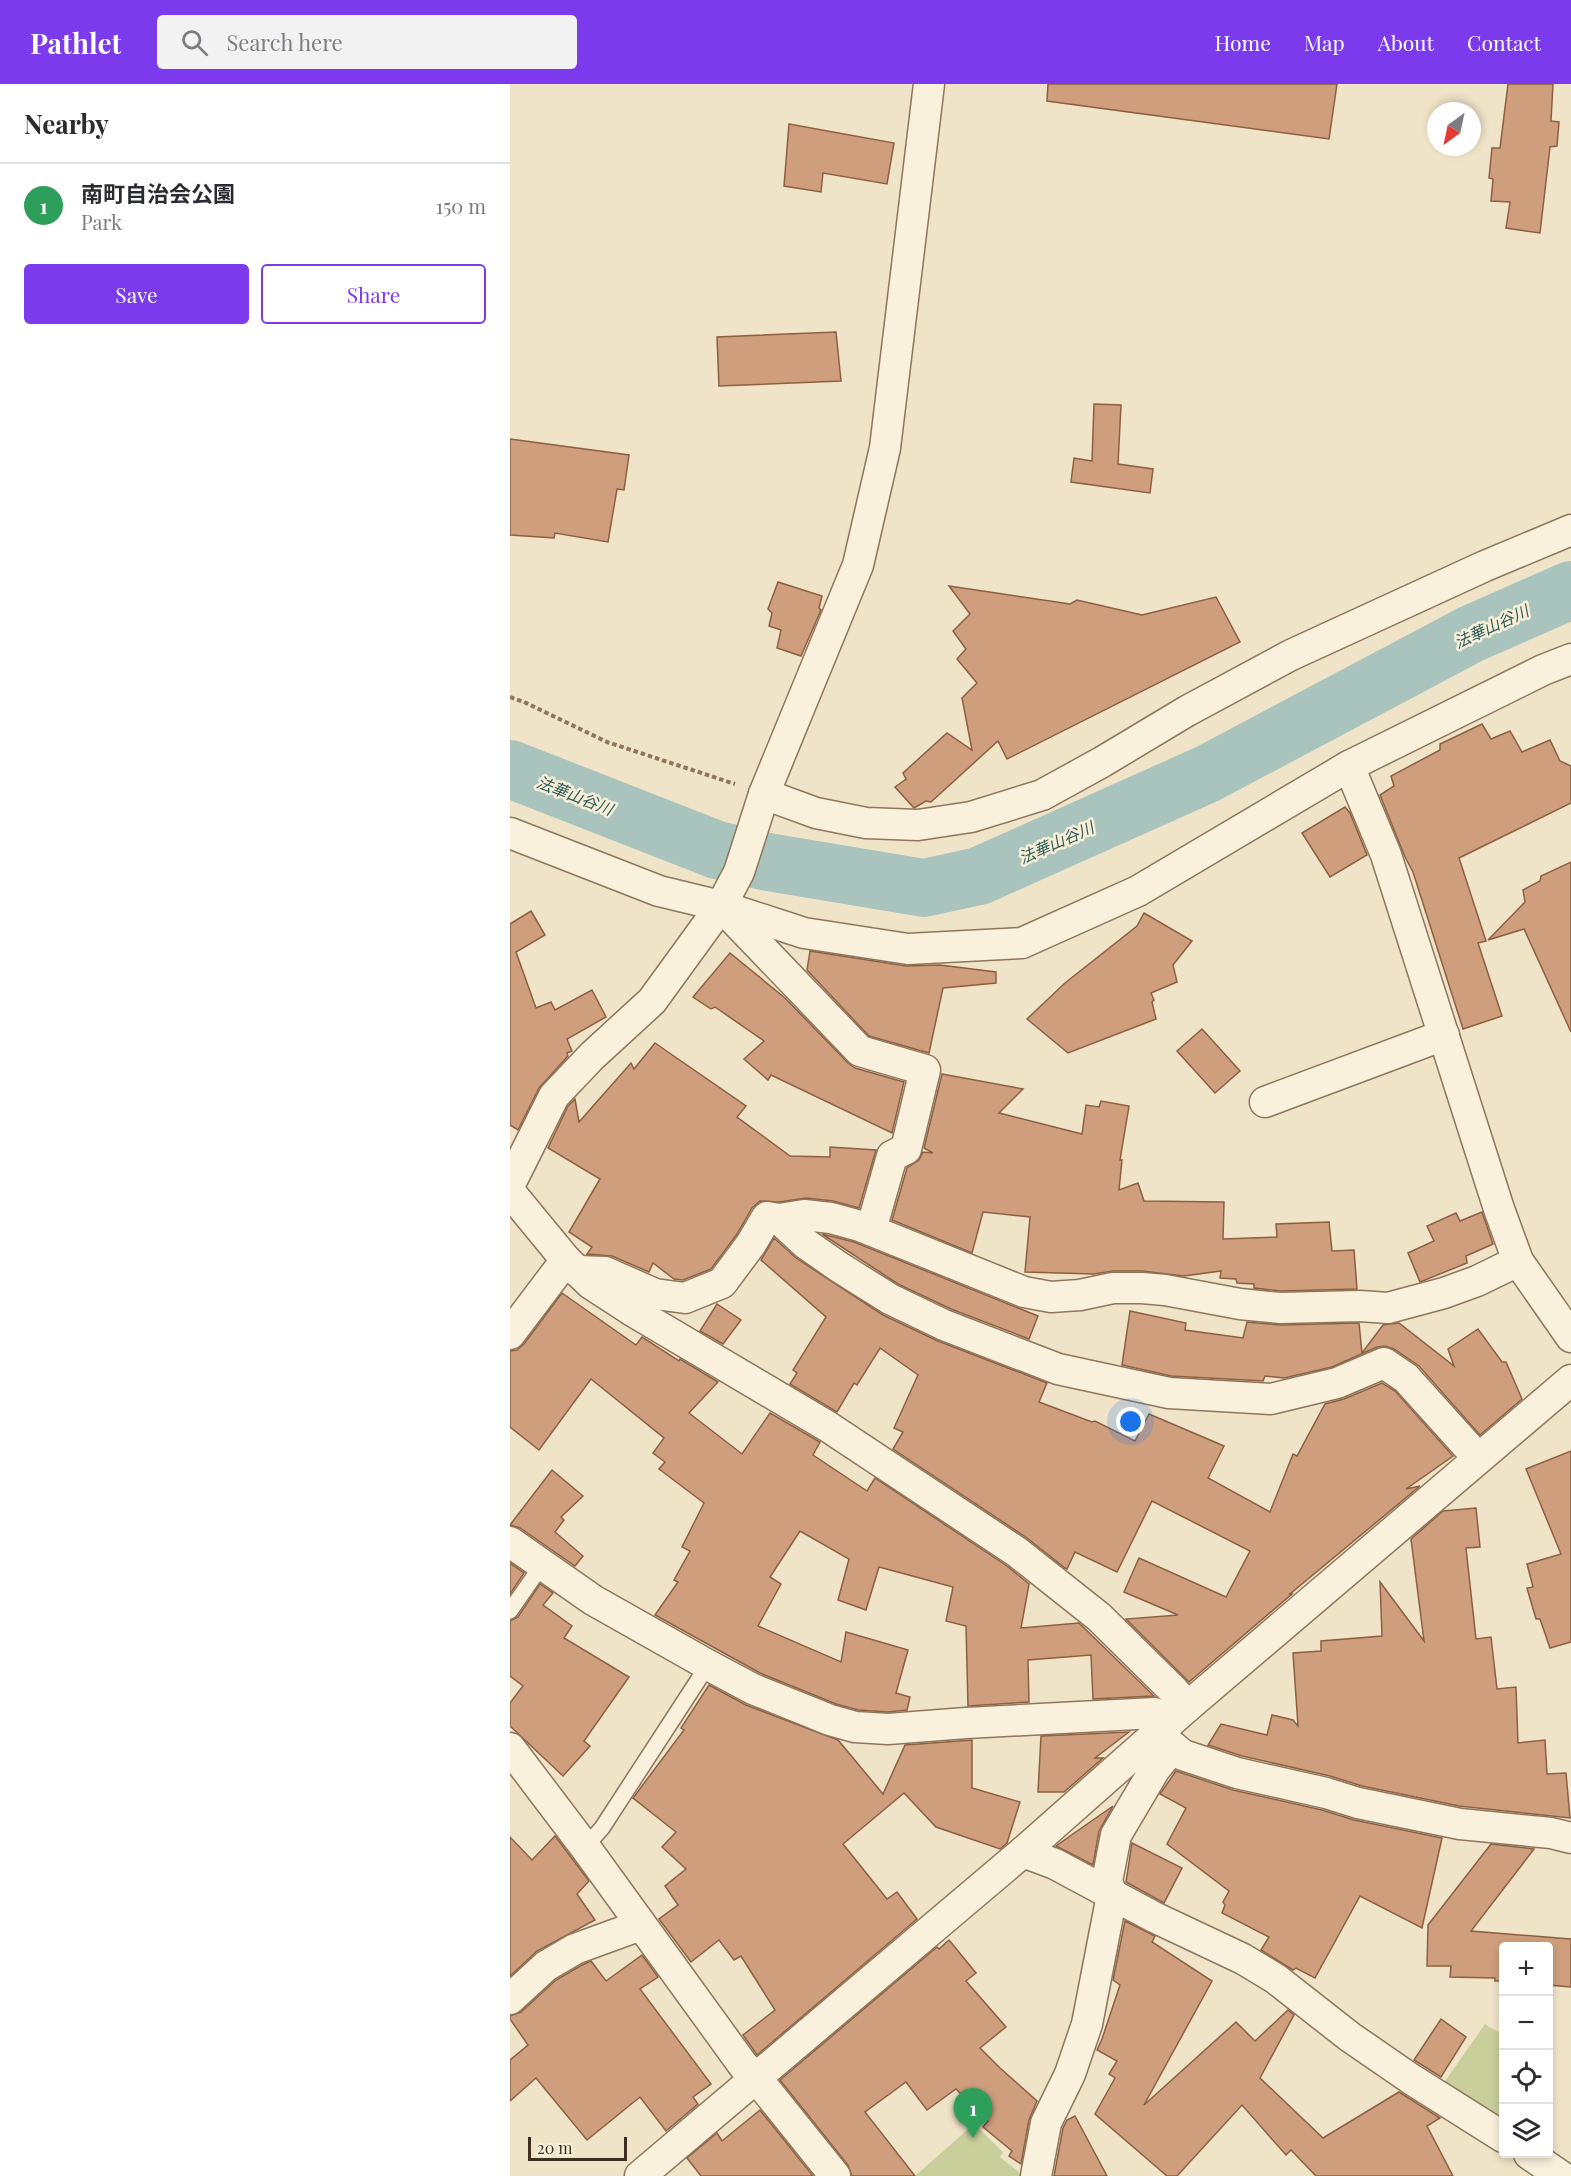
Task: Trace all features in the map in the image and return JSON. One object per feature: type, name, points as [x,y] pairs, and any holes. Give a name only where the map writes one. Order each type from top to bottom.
[{"type":"street","points":[[510,1184],[554,1096],[592,1056],[652,1001],[721,906],[740,872],[764,794],[858,565],[885,448],[929,84]]},
{"type":"street","points":[[764,794],[816,813],[856,821],[918,825],[971,817],[1041,795],[1102,762],[1187,711],[1291,655],[1485,566],[1571,530]]},
{"type":"street","points":[[510,833],[659,891],[721,906],[804,933],[908,949],[1022,943],[1138,891],[1349,766],[1533,675],[1571,659]]},
{"type":"street","points":[[1349,766],[1386,855],[1499,1209],[1518,1261],[1571,1337]]},
{"type":"street","points":[[721,906],[860,1051],[925,1070],[906,1149],[892,1156],[871,1230]]},
{"type":"street","points":[[1265,1102],[1444,1035]]},
{"type":"street","points":[[510,1192],[571,1265],[591,1284],[630,1310],[827,1426],[1017,1552],[1099,1617],[1174,1690],[1172,1728],[1155,1769],[1116,1835],[1107,1881],[1112,1895],[1087,2024],[1070,2074],[1046,2123],[1036,2176]]},
{"type":"street","points":[[571,1265],[605,1272],[655,1294],[685,1298],[722,1283],[751,1244],[767,1217],[779,1219],[804,1215],[831,1218],[871,1230],[1033,1294],[1051,1297],[1080,1295],[1113,1288],[1142,1288],[1280,1308],[1348,1306],[1388,1308],[1444,1293],[1477,1281],[1518,1261]]},
{"type":"street","points":[[779,1219],[806,1244],[890,1299],[944,1325],[1058,1369],[1169,1393],[1271,1399],[1337,1383],[1384,1363],[1406,1378],[1478,1458]]},
{"type":"street","points":[[510,1334],[571,1265]]},
{"type":"street","points":[[640,2176],[1172,1728],[1478,1458],[1571,1380]]},
{"type":"street","points":[[510,1542],[593,1600],[708,1665],[753,1689],[830,1720],[855,1727],[888,1729],[1155,1713],[1172,1728],[1183,1755],[1237,1773],[1326,1793],[1358,1803],[1460,1824],[1551,1833],[1571,1838]]},
{"type":"street","points":[[510,1748],[755,2079],[835,2176]]},
{"type":"street","points":[[1023,1852],[1055,1864],[1154,1917],[1244,1959],[1276,1979],[1350,2037],[1411,2079],[1499,2134]]},
{"type":"street","points":[[510,1999],[546,1966],[575,1949],[641,1925]]},
{"type":"street","points":[[1535,2158],[1561,2176]]},
{"type":"lane","points":[[510,1611],[542,1565]]},
{"type":"lane","points":[[585,1847],[602,1828],[708,1665]]},
{"type":"path","points":[[510,697],[607,741],[764,794]]},
{"type":"green space","points":[[1485,2024],[1499,2033],[1499,2123],[1441,2087]]},
{"type":"green space","points":[[974,2124],[1003,2152],[1000,2157],[1024,2176],[915,2176]]},
{"type":"building","points":[[1048,84],[1337,84],[1329,139],[1047,101]]},
{"type":"building","points":[[1508,84],[1553,84],[1551,121],[1559,122],[1557,146],[1550,147],[1540,233],[1506,228],[1510,202],[1491,201],[1493,179],[1489,178],[1492,148],[1500,148]]},
{"type":"building","points":[[789,124],[894,143],[887,184],[823,173],[821,192],[784,186]]},
{"type":"building","points":[[836,332],[841,381],[719,386],[717,337]]},
{"type":"building","points":[[1094,404],[1121,405],[1118,464],[1153,469],[1150,493],[1071,482],[1074,458],[1092,461]]},
{"type":"building","points":[[510,439],[629,455],[624,490],[617,489],[608,542],[555,533],[554,538],[510,535]]},
{"type":"building","points":[[778,582],[822,596],[819,608],[821,610],[801,656],[777,648],[781,630],[769,626],[772,613],[768,609]]},
{"type":"building","points":[[949,586],[1070,604],[1077,600],[1142,615],[1216,597],[1240,642],[1007,759],[998,741],[931,802],[926,801],[914,808],[895,787],[906,779],[903,773],[947,733],[972,750],[962,698],[977,683],[957,659],[966,649],[953,631],[970,614]]},
{"type":"building","points":[[1482,724],[1491,739],[1510,731],[1522,752],[1550,740],[1560,761],[1571,766],[1571,803],[1459,858],[1486,941],[1478,943],[1502,1016],[1463,1029],[1413,872],[1380,795],[1394,786],[1391,776],[1440,750],[1440,744]]},
{"type":"building","points":[[1345,807],[1350,813],[1367,855],[1330,877],[1302,833]]},
{"type":"building","points":[[1571,862],[1571,1032],[1524,929],[1488,940],[1525,902],[1523,890],[1540,881],[1541,876]]},
{"type":"building","points":[[531,911],[545,935],[516,952],[536,1008],[551,1002],[555,1010],[592,990],[606,1017],[567,1039],[572,1051],[567,1053],[568,1056],[539,1088],[518,1130],[510,1125],[510,924]]},
{"type":"building","points":[[1144,913],[1192,941],[1173,965],[1177,982],[1151,993],[1156,1019],[1068,1053],[1027,1019],[1065,983],[1137,926]]},
{"type":"building","points":[[810,951],[906,966],[940,965],[996,972],[996,983],[943,988],[929,1053],[869,1036],[807,970]]},
{"type":"building","points":[[730,953],[785,998],[848,1063],[855,1068],[904,1082],[892,1133],[771,1075],[768,1080],[744,1059],[764,1041],[715,1007],[711,1009],[693,997]]},
{"type":"building","points":[[1202,1029],[1240,1071],[1215,1093],[1177,1051]]},
{"type":"building","points":[[655,1043],[746,1106],[737,1117],[790,1156],[830,1157],[830,1147],[876,1150],[859,1208],[833,1201],[806,1198],[779,1202],[760,1201],[752,1208],[737,1234],[711,1269],[683,1280],[674,1279],[653,1263],[649,1272],[612,1256],[587,1254],[592,1247],[569,1232],[600,1179],[548,1148],[568,1106],[575,1099],[579,1122],[631,1063],[634,1069]]},
{"type":"building","points":[[942,1074],[1023,1089],[999,1113],[1082,1134],[1086,1105],[1099,1107],[1101,1101],[1129,1106],[1120,1160],[1122,1160],[1119,1190],[1138,1183],[1144,1201],[1224,1202],[1223,1239],[1277,1237],[1276,1224],[1329,1222],[1332,1251],[1354,1250],[1357,1289],[1281,1291],[1254,1288],[1254,1284],[1237,1283],[1236,1279],[1220,1278],[1221,1271],[1184,1276],[1142,1271],[1113,1271],[1094,1274],[1025,1272],[1030,1217],[983,1212],[972,1253],[892,1220],[907,1168],[919,1160],[923,1152],[933,1153],[924,1148]]},
{"type":"building","points":[[1482,1212],[1493,1244],[1466,1256],[1467,1263],[1420,1282],[1408,1253],[1434,1241],[1427,1226],[1456,1213],[1460,1221]]},
{"type":"building","points":[[822,1234],[854,1242],[1038,1316],[1029,1339],[951,1309],[898,1284]]},
{"type":"building","points":[[774,1238],[796,1258],[883,1315],[938,1341],[1047,1383],[1039,1402],[1092,1422],[1095,1421],[1135,1441],[1149,1414],[1224,1446],[1208,1478],[1270,1512],[1293,1454],[1297,1456],[1325,1404],[1344,1399],[1382,1383],[1395,1391],[1453,1456],[1406,1489],[1420,1486],[1189,1682],[1126,1619],[1178,1615],[1124,1592],[1139,1558],[1226,1597],[1250,1551],[1152,1501],[1117,1572],[1075,1552],[1067,1569],[1065,1568],[1027,1538],[893,1449],[903,1432],[894,1428],[918,1375],[880,1348],[857,1385],[854,1383],[837,1412],[790,1384],[797,1373],[793,1370],[826,1317],[761,1260]]},
{"type":"building","points":[[562,1293],[636,1345],[642,1337],[679,1361],[680,1359],[718,1382],[689,1413],[742,1454],[770,1413],[820,1442],[813,1455],[867,1491],[875,1478],[1007,1566],[1029,1584],[1021,1628],[1079,1623],[1154,1696],[1093,1699],[1091,1655],[1028,1660],[1029,1702],[968,1706],[966,1626],[946,1621],[953,1587],[879,1567],[866,1610],[838,1600],[849,1559],[800,1531],[770,1577],[781,1584],[758,1626],[841,1662],[846,1632],[908,1650],[896,1693],[910,1697],[907,1710],[888,1712],[858,1710],[836,1704],[760,1673],[655,1615],[678,1582],[674,1580],[690,1551],[682,1547],[704,1503],[659,1469],[665,1462],[653,1453],[664,1438],[591,1379],[539,1450],[510,1427],[510,1351],[517,1350],[524,1344]]},
{"type":"building","points":[[717,1304],[741,1320],[723,1344],[700,1331]]},
{"type":"building","points":[[1130,1311],[1186,1323],[1185,1330],[1243,1338],[1247,1322],[1280,1325],[1359,1323],[1362,1353],[1383,1325],[1399,1323],[1454,1366],[1448,1349],[1478,1329],[1502,1362],[1506,1362],[1522,1399],[1480,1435],[1419,1366],[1394,1349],[1385,1346],[1377,1347],[1332,1367],[1284,1378],[1265,1376],[1263,1381],[1171,1376],[1122,1365]]},
{"type":"building","points":[[1571,1451],[1571,1642],[1550,1648],[1540,1619],[1536,1619],[1527,1588],[1533,1587],[1527,1564],[1561,1554],[1526,1469]]},
{"type":"building","points":[[552,1470],[583,1496],[561,1517],[564,1520],[555,1532],[583,1556],[575,1566],[520,1528],[510,1525]]},
{"type":"building","points":[[1476,1508],[1480,1547],[1466,1548],[1476,1639],[1491,1637],[1497,1689],[1516,1687],[1518,1743],[1545,1740],[1547,1774],[1566,1773],[1570,1818],[1459,1806],[1362,1786],[1330,1776],[1242,1756],[1208,1745],[1221,1724],[1267,1735],[1272,1715],[1293,1720],[1298,1726],[1293,1653],[1321,1651],[1321,1641],[1382,1636],[1380,1582],[1424,1641],[1411,1539],[1443,1511]]},
{"type":"building","points":[[510,1563],[524,1573],[510,1594]]},
{"type":"building","points":[[540,1584],[553,1593],[543,1605],[572,1626],[564,1638],[629,1677],[584,1741],[590,1746],[563,1776],[510,1726],[510,1703],[523,1686],[510,1676],[510,1621],[518,1617]]},
{"type":"building","points":[[709,1685],[746,1705],[838,1740],[883,1794],[905,1745],[972,1740],[972,1788],[1020,1802],[1007,1843],[1000,1849],[936,1827],[904,1793],[843,1844],[887,1899],[897,1892],[917,1919],[757,2055],[743,2035],[775,2010],[741,1956],[734,1960],[719,1940],[691,1962],[659,1919],[678,1905],[665,1886],[686,1869],[662,1847],[676,1832],[633,1798],[684,1730],[681,1728]]},
{"type":"building","points":[[1129,1732],[1095,1758],[1103,1758],[1064,1792],[1038,1792],[1041,1736]]},
{"type":"building","points":[[1176,1771],[1233,1790],[1322,1810],[1354,1820],[1442,1838],[1422,1928],[1360,1896],[1315,1978],[1296,1968],[1293,1970],[1261,1950],[1269,1937],[1222,1913],[1225,1905],[1223,1902],[1229,1891],[1167,1844],[1186,1808],[1160,1794]]},
{"type":"building","points":[[1113,1806],[1099,1831],[1093,1865],[1056,1846]]},
{"type":"building","points":[[555,1836],[589,1881],[577,1894],[595,1920],[537,1951],[510,1976],[510,1837],[532,1860]]},
{"type":"building","points":[[1132,1843],[1182,1868],[1164,1903],[1126,1882]]},
{"type":"building","points":[[1491,1844],[1534,1849],[1471,1931],[1571,1939],[1571,1987],[1553,1985],[1553,1942],[1499,1942],[1499,1981],[1495,1981],[1495,1978],[1450,1977],[1451,1966],[1427,1966],[1428,1925]]},
{"type":"building","points":[[1125,1921],[1155,1936],[1152,1942],[1212,1981],[1144,2105],[1236,2022],[1255,2041],[1288,2010],[1294,2015],[1260,2078],[1323,2138],[1399,2092],[1440,2118],[1427,2126],[1453,2176],[1316,2176],[1291,2150],[1286,2155],[1242,2105],[1177,2176],[1167,2176],[1095,2114],[1115,2078],[1109,2074],[1117,2061],[1097,2050],[1120,1985],[1113,1980]]},
{"type":"building","points":[[949,1940],[976,1973],[966,1981],[1006,2027],[980,2048],[1037,2101],[1029,2120],[1021,2164],[1009,2156],[1012,2151],[983,2127],[988,2121],[956,2089],[927,2110],[906,2082],[865,2112],[915,2176],[852,2176],[848,2165],[780,2080],[937,1947],[939,1949]]},
{"type":"building","points":[[642,1955],[658,1977],[640,1989],[711,2084],[693,2097],[698,2104],[666,2131],[640,2097],[587,2140],[536,2078],[510,2101],[510,2060],[528,2045],[510,2016],[521,2012],[556,1980],[582,1965],[591,1961],[606,1981]]},
{"type":"building","points":[[1441,2019],[1466,2037],[1441,2077],[1414,2060]]},
{"type":"building","points":[[760,2110],[813,2176],[701,2176],[687,2158],[717,2133],[722,2141]]},
{"type":"building","points":[[1075,2116],[1107,2176],[1054,2176],[1063,2128],[1067,2120]]},
{"type":"waterway","name":"法華山谷川","points":[[510,769],[717,850],[768,862],[924,888],[979,876],[1207,774],[1471,634],[1571,590]]},
{"type":"place","name":"南町自治会公園","points":[[973,2138]]}]
